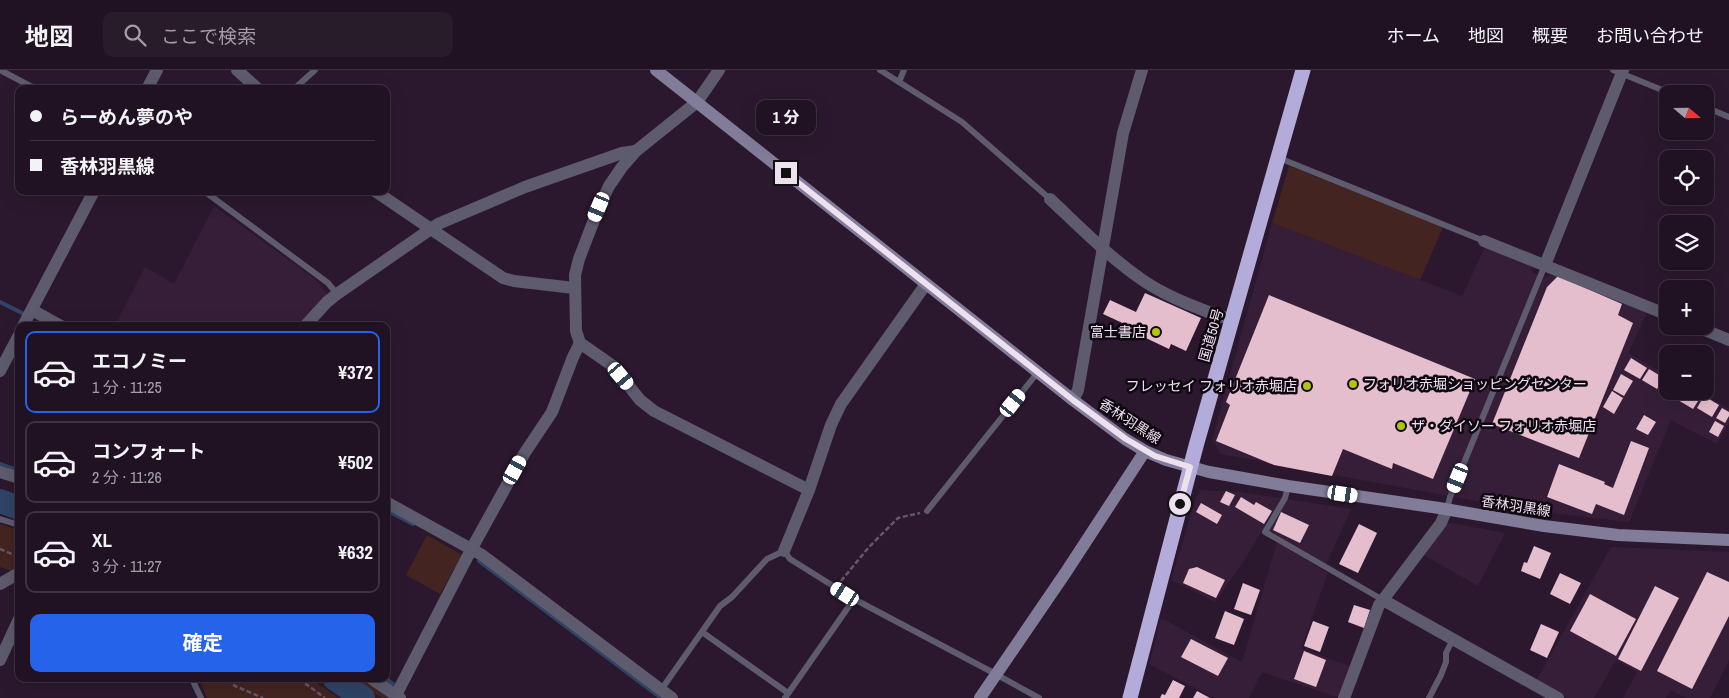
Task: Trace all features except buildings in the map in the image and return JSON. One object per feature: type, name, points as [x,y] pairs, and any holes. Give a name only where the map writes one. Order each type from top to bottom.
[{"type":"highway","name":"国道50号","points":[[1130,698],[1190,467],[1303,70]]},
{"type":"main road","name":"香林羽黒線","points":[[656,70],[1073,400],[1145,451],[1190,467],[1288,486],[1447,509],[1544,526],[1618,535],[1729,540]]},
{"type":"main road","points":[[980,698],[1066,572],[1145,451]]},
{"type":"street","points":[[149,85],[157,70]]},
{"type":"street","points":[[237,70],[254,85]]},
{"type":"street","points":[[719,70],[697,102],[636,151],[609,186],[579,259],[574,288],[576,331],[580,343],[613,366],[640,400],[654,411],[809,490]]},
{"type":"street","points":[[1073,400],[1078,390],[1123,133],[1142,70]]},
{"type":"street","points":[[1545,264],[1619,71]]},
{"type":"street","points":[[309,322],[337,294],[430,229],[525,187],[622,153],[636,151]]},
{"type":"street","points":[[25,322],[92,195]]},
{"type":"street","points":[[381,195],[503,278],[574,288]]},
{"type":"street","points":[[1050,199],[1103,248],[1146,282],[1159,290],[1232,320]]},
{"type":"street","points":[[1484,241],[1659,311]]},
{"type":"street","points":[[784,552],[809,490],[831,425],[841,404],[926,284]]},
{"type":"street","points":[[32,310],[54,322]]},
{"type":"street","points":[[1714,334],[1729,340]]},
{"type":"street","points":[[0,371],[15,343]]},
{"type":"street","points":[[377,682],[398,696],[472,548],[524,454],[552,412],[580,343]]},
{"type":"street","points":[[0,472],[15,477]]},
{"type":"street","points":[[390,504],[472,548],[672,698]]},
{"type":"street","points":[[1344,698],[1379,605],[1441,523],[1447,509]]},
{"type":"street","points":[[0,584],[15,575]]},
{"type":"street","points":[[1383,600],[1558,698]]},
{"type":"street","points":[[0,660],[15,628]]},
{"type":"lane","points":[[0,70],[28,85]]},
{"type":"lane","points":[[298,85],[315,70]]},
{"type":"lane","points":[[880,70],[962,122],[1050,199]]},
{"type":"lane","points":[[899,82],[904,70]]},
{"type":"lane","points":[[1619,71],[1659,88]]},
{"type":"lane","points":[[1714,111],[1729,117]]},
{"type":"lane","points":[[1279,158],[1484,241]]},
{"type":"lane","points":[[209,195],[328,283],[337,294]]},
{"type":"lane","points":[[1447,509],[1450,496],[1545,264]]},
{"type":"lane","points":[[927,511],[1038,372]]},
{"type":"lane","points":[[1288,486],[1285,498],[1265,532],[1383,600]]},
{"type":"lane","points":[[0,519],[15,524]]},
{"type":"lane","points":[[661,690],[720,606],[732,597],[767,559],[784,552],[790,559],[854,600],[1039,698]]},
{"type":"lane","points":[[702,632],[786,696],[854,600]]},
{"type":"lane","points":[[1428,698],[1442,675],[1446,662],[1446,653],[1453,639]]},
{"type":"lane","points":[[193,682],[201,698]]},
{"type":"path","points":[[836,588],[869,546],[898,518],[927,511]]},
{"type":"path","points":[[0,549],[15,555]]},
{"type":"path","points":[[231,682],[235,686],[263,698]]},
{"type":"path","points":[[303,682],[325,698]]},
{"type":"shaded area","points":[[1289,166],[1443,227],[1420,280],[1272,223]]},
{"type":"shaded area","points":[[214,206],[315,279],[327,294],[301,322],[117,322],[145,267],[174,284]]},
{"type":"shaded area","points":[[1272,223],[1462,296],[1485,247],[1529,263],[1533,273],[1544,278],[1557,272],[1648,311],[1628,353],[1659,370],[1659,400],[1713,400],[1729,409],[1729,423],[1717,444],[1671,420],[1629,522],[1525,510],[1221,454],[1212,440]]},
{"type":"shaded area","points":[[1200,490],[1239,492],[1281,498],[1244,561],[1215,602],[1171,580]]},
{"type":"shaded area","points":[[1287,499],[1351,509],[1326,565],[1268,531]]},
{"type":"shaded area","points":[[1453,523],[1505,533],[1478,586],[1422,554],[1447,524]]},
{"type":"shaded area","points":[[0,524],[15,529],[15,569],[11,571],[0,567]]},
{"type":"shaded area","points":[[427,535],[462,555],[440,594],[406,575]]},
{"type":"shaded area","points":[[1277,542],[1328,573],[1301,648],[1352,667],[1340,698],[1262,672],[1249,698],[1214,698],[1149,664],[1161,618],[1242,662]]},
{"type":"shaded area","points":[[1611,547],[1729,552],[1729,660],[1710,698],[1686,698],[1671,690],[1666,698],[1623,698],[1637,672],[1616,660],[1594,698],[1567,698],[1536,681]]},
{"type":"shaded area","points":[[200,682],[315,682],[339,698],[207,698]]},
{"type":"shaded area","points":[[358,682],[371,682],[391,698],[382,698]]},
{"type":"waterway","points":[[0,302],[24,314]]},
{"type":"waterway","points":[[0,464],[15,470]]},
{"type":"waterway","points":[[0,501],[15,507]]},
{"type":"waterway","points":[[390,512],[413,524]]},
{"type":"waterway","points":[[479,561],[661,698]]},
{"type":"waterway","points":[[339,682],[363,698]]},
{"type":"place","name":"富士書店","points":[[1156,332]]},
{"type":"place","name":"フォリオ赤堀ショッピングセンター","points":[[1353,384]]},
{"type":"place","name":"フレッセイ フォリオ赤堀店","points":[[1307,386]]},
{"type":"place","name":"ザ・ダイソー フォリオ赤堀店","points":[[1401,426]]},
{"type":"route","points":[[786,173],[1073,400],[1134,445],[1155,456],[1190,467],[1180,504]]}]
